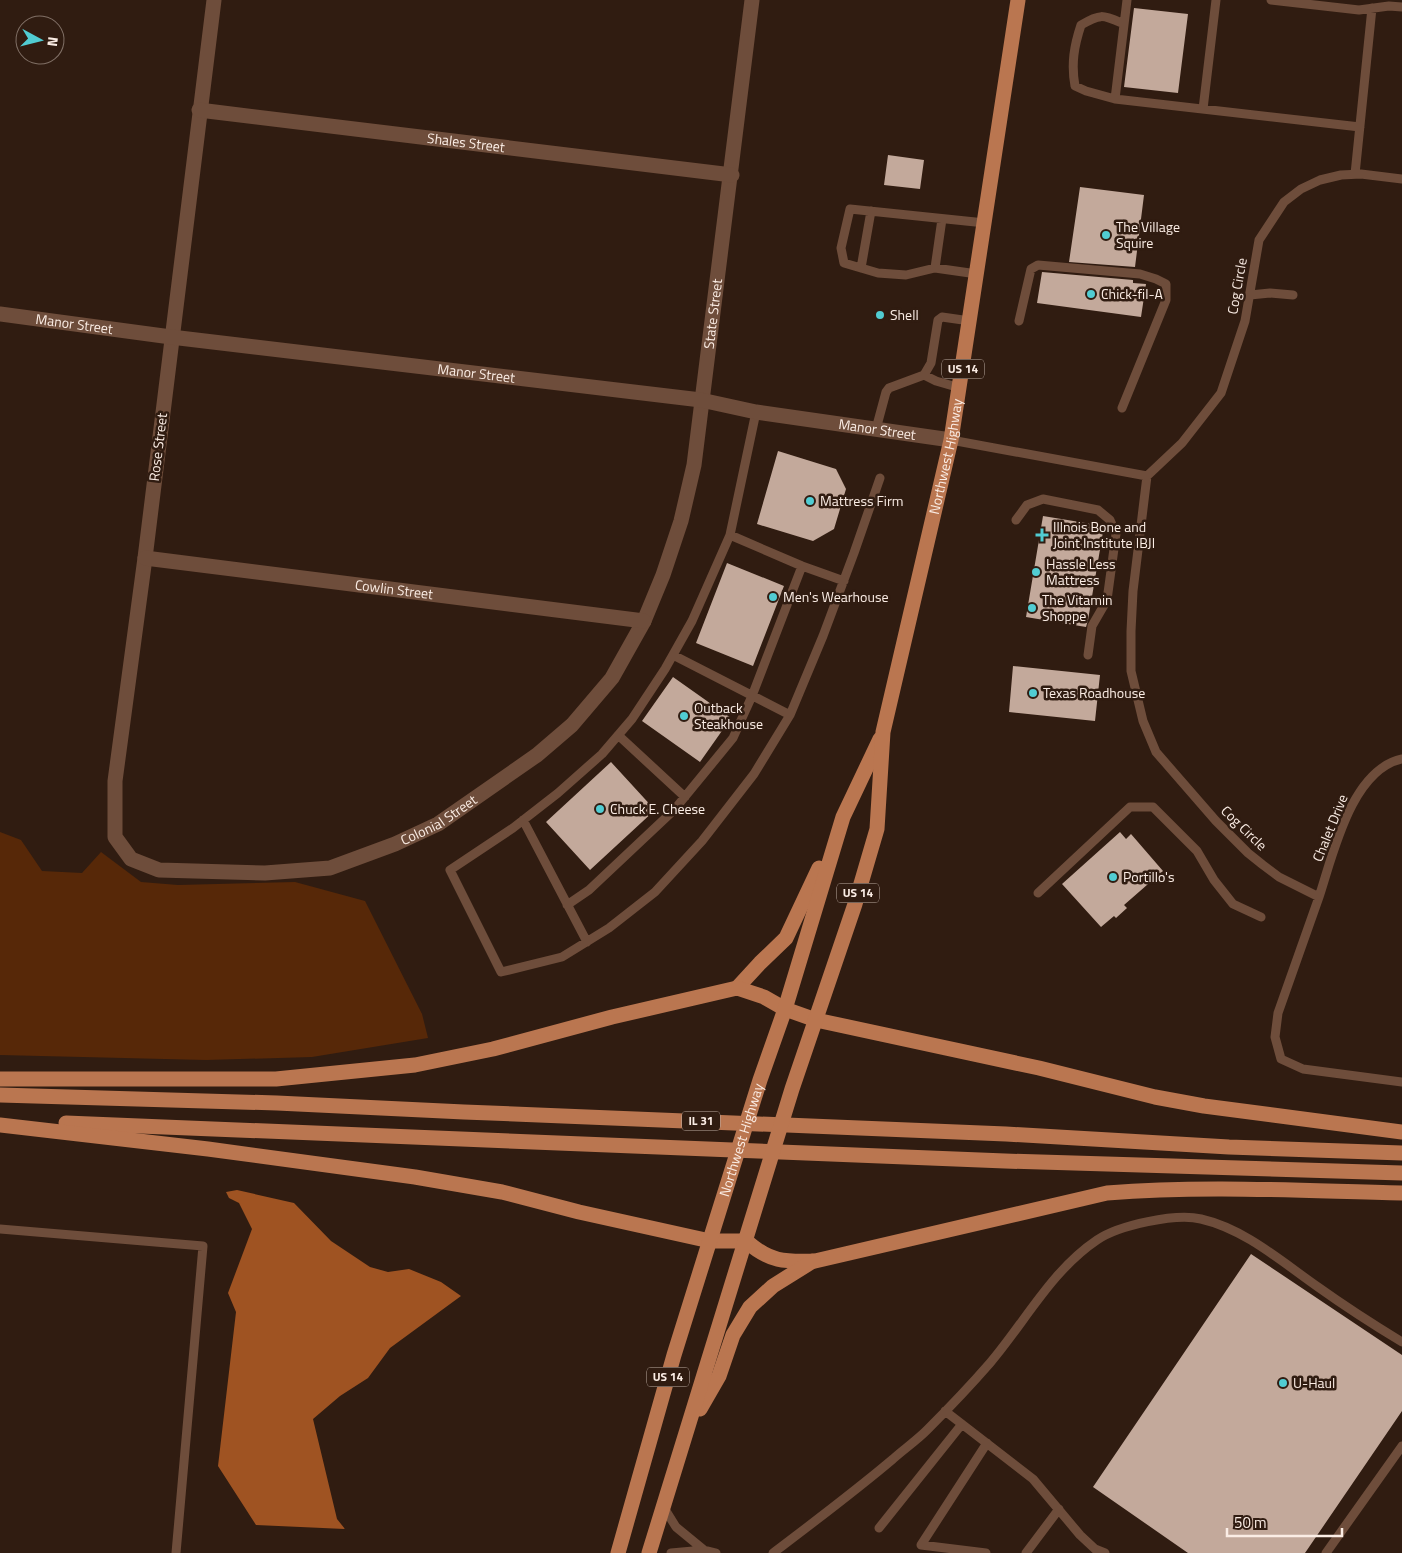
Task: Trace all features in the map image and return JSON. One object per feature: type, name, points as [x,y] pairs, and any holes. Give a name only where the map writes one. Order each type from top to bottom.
[{"type":"main road","name":"Northwest Highway","points":[[649,1553],[792,1089],[855,904],[877,829],[883,732],[951,440],[1018,0]]},
{"type":"main road","name":"Northwest Highway","points":[[618,1553],[674,1356],[760,1080],[785,1009],[842,817],[883,732]]},
{"type":"main road","points":[[738,988],[786,938],[842,817]]},
{"type":"main road","points":[[0,1078],[276,1080],[415,1065],[493,1049],[612,1017],[738,988],[764,996],[785,1009],[816,1020],[1040,1068],[1155,1097],[1204,1106],[1402,1132]]},
{"type":"main road","name":"IL 31","points":[[0,1095],[277,1103],[1006,1134],[1230,1147],[1402,1154]]},
{"type":"main road","name":"IL 31","points":[[0,1118],[161,1128],[996,1161],[1402,1173]]},
{"type":"main road","points":[[0,1125],[208,1149],[415,1177],[502,1192],[579,1212],[710,1241],[746,1242],[758,1252],[772,1259],[791,1261],[815,1260],[1107,1193],[1143,1190],[1402,1193]]},
{"type":"main road","points":[[685,1436],[718,1376],[733,1335],[750,1307],[772,1286],[815,1260]]},
{"type":"street","name":"Rose Street","points":[[159,870],[132,859],[115,838],[116,781],[214,0]]},
{"type":"street","name":"State Street","points":[[644,622],[663,575],[681,521],[694,465],[701,400],[732,175],[752,0]]},
{"type":"street","name":"Shales Street","points":[[199,110],[732,175]]},
{"type":"street","name":"Manor Street","points":[[0,314],[172,338],[701,400],[756,412],[951,440]]},
{"type":"street","name":"Cowlin Street","points":[[145,558],[644,622]]},
{"type":"street","name":"Colonial Street","points":[[159,870],[266,874],[330,868],[395,844],[438,824],[537,755],[572,724],[612,678],[644,622]]},
{"type":"lane","points":[[1115,98],[1126,0]]},
{"type":"lane","points":[[1202,109],[1216,0]]},
{"type":"lane","points":[[1271,0],[1359,10],[1389,6],[1402,7]]},
{"type":"lane","points":[[1355,174],[1372,8]]},
{"type":"lane","points":[[1124,24],[1105,15],[1092,18],[1081,25],[1074,48],[1072,71],[1075,86],[1086,92],[1115,98],[1360,127]]},
{"type":"lane","name":"Cog Circle","points":[[1319,897],[1280,876],[1248,853],[1216,821],[1156,752],[1143,721],[1132,671],[1133,591],[1147,476],[1182,443],[1221,393],[1245,321],[1259,240],[1284,202],[1301,189],[1320,180],[1355,174],[1402,179]]},
{"type":"lane","points":[[977,274],[935,268],[906,275],[878,273],[844,263],[841,248],[850,209],[985,223]]},
{"type":"lane","points":[[861,268],[871,211]]},
{"type":"lane","points":[[935,268],[942,219]]},
{"type":"lane","points":[[1019,321],[1031,269],[1038,265],[1140,274],[1166,284],[1166,300],[1122,408]]},
{"type":"lane","points":[[1250,295],[1270,293],[1293,295]]},
{"type":"lane","points":[[876,429],[886,392],[890,388],[924,374],[931,363],[938,320],[942,317],[970,321]]},
{"type":"lane","points":[[924,374],[936,381],[960,388]]},
{"type":"lane","points":[[756,412],[730,535],[692,621],[673,655],[632,719],[602,754],[580,774],[523,820],[450,870],[501,972],[562,958],[609,928],[656,892],[702,841],[754,774],[790,715],[844,581],[880,478]]},
{"type":"lane","points":[[951,440],[1147,476]]},
{"type":"lane","points":[[1016,520],[1027,505],[1043,499],[1098,510],[1110,520],[1116,534],[1107,600],[1092,626],[1088,655]]},
{"type":"lane","points":[[730,535],[802,566],[844,581]]},
{"type":"lane","points":[[568,905],[590,890],[674,810],[733,738],[752,696],[802,566]]},
{"type":"lane","points":[[673,655],[790,715]]},
{"type":"lane","points":[[618,735],[685,797]]},
{"type":"lane","name":"Chalet Drive","points":[[1319,897],[1351,805],[1365,785],[1381,769],[1402,759]]},
{"type":"lane","points":[[1038,893],[1130,807],[1153,807],[1197,851],[1214,880],[1233,904],[1260,917]]},
{"type":"lane","points":[[523,820],[587,942]]},
{"type":"lane","points":[[1319,897],[1278,1013],[1274,1037],[1281,1059],[1303,1069],[1402,1082]]},
{"type":"lane","points":[[773,1553],[866,1481],[926,1431],[990,1362],[1049,1285],[1082,1251],[1100,1238],[1122,1229],[1175,1216],[1201,1218],[1228,1228],[1258,1245],[1349,1309],[1402,1342]]},
{"type":"lane","points":[[0,1230],[203,1246],[176,1553]]},
{"type":"lane","points":[[945,1411],[1033,1479],[1080,1535],[1094,1549],[1105,1553]]},
{"type":"lane","points":[[879,1528],[962,1424]]},
{"type":"lane","points":[[986,1553],[921,1545],[987,1443]]},
{"type":"lane","points":[[1326,1553],[1402,1446]]},
{"type":"lane","points":[[663,1506],[676,1527],[704,1550]]},
{"type":"lane","points":[[1026,1553],[1059,1509]]},
{"type":"lane","points":[[671,1553],[704,1550],[716,1553]]},
{"type":"shaded area","points":[[0,832],[21,840],[42,871],[82,873],[101,852],[141,882],[178,885],[295,882],[365,901],[422,1014],[428,1038],[312,1057],[206,1060],[0,1055]]},
{"type":"shaded area","points":[[237,1190],[294,1203],[331,1241],[370,1267],[388,1272],[409,1269],[441,1282],[461,1296],[390,1348],[368,1378],[340,1396],[313,1419],[337,1519],[345,1529],[256,1525],[218,1466],[236,1312],[228,1293],[252,1229],[239,1203],[229,1198],[226,1192]]},
{"type":"building","points":[[1134,8],[1188,14],[1178,93],[1124,87]]},
{"type":"building","points":[[888,155],[924,160],[920,189],[884,185]]},
{"type":"building","name":"The Village Squire","points":[[1080,187],[1144,195],[1135,267],[1069,262]]},
{"type":"building","name":"Chick-fil-A","points":[[1042,272],[1133,280],[1133,283],[1146,284],[1141,317],[1037,303]]},
{"type":"building","points":[[778,451],[836,469],[846,489],[834,529],[813,541],[757,524]]},
{"type":"building","points":[[1043,516],[1104,526],[1086,627],[1026,617]]},
{"type":"building","points":[[727,563],[784,586],[753,666],[696,643]]},
{"type":"building","points":[[1013,666],[1100,675],[1095,721],[1009,712]]},
{"type":"building","points":[[673,677],[731,718],[700,762],[642,721]]},
{"type":"building","points":[[611,762],[655,810],[590,870],[546,822]]},
{"type":"building","name":"Portillo's","points":[[1120,832],[1126,839],[1131,834],[1163,871],[1124,905],[1127,908],[1116,918],[1114,916],[1101,927],[1062,884]]},
{"type":"building","name":"U-Haul","points":[[1251,1254],[1402,1355],[1402,1411],[1305,1553],[1188,1553],[1093,1487]]},
{"type":"place","name":"The Village Squire","points":[[1106,235]]},
{"type":"place","name":"Chick-fil-A","points":[[1091,294]]},
{"type":"place","name":"Shell","points":[[880,315]]},
{"type":"place","name":"Mattress Firm","points":[[810,501]]},
{"type":"place","name":"Illnois Bone and Joint Institute IBJI","points":[[1042,535]]},
{"type":"place","name":"Hassle Less Mattress","points":[[1036,572]]},
{"type":"place","name":"Men's Wearhouse","points":[[773,597]]},
{"type":"place","name":"The Vitamin Shoppe","points":[[1032,608]]},
{"type":"place","name":"Texas Roadhouse","points":[[1033,693]]},
{"type":"place","name":"Outback Steakhouse","points":[[684,716]]},
{"type":"place","name":"Chuck E. Cheese","points":[[600,809]]},
{"type":"place","name":"Portillo's","points":[[1113,877]]},
{"type":"place","name":"U-Haul","points":[[1283,1383]]}]
